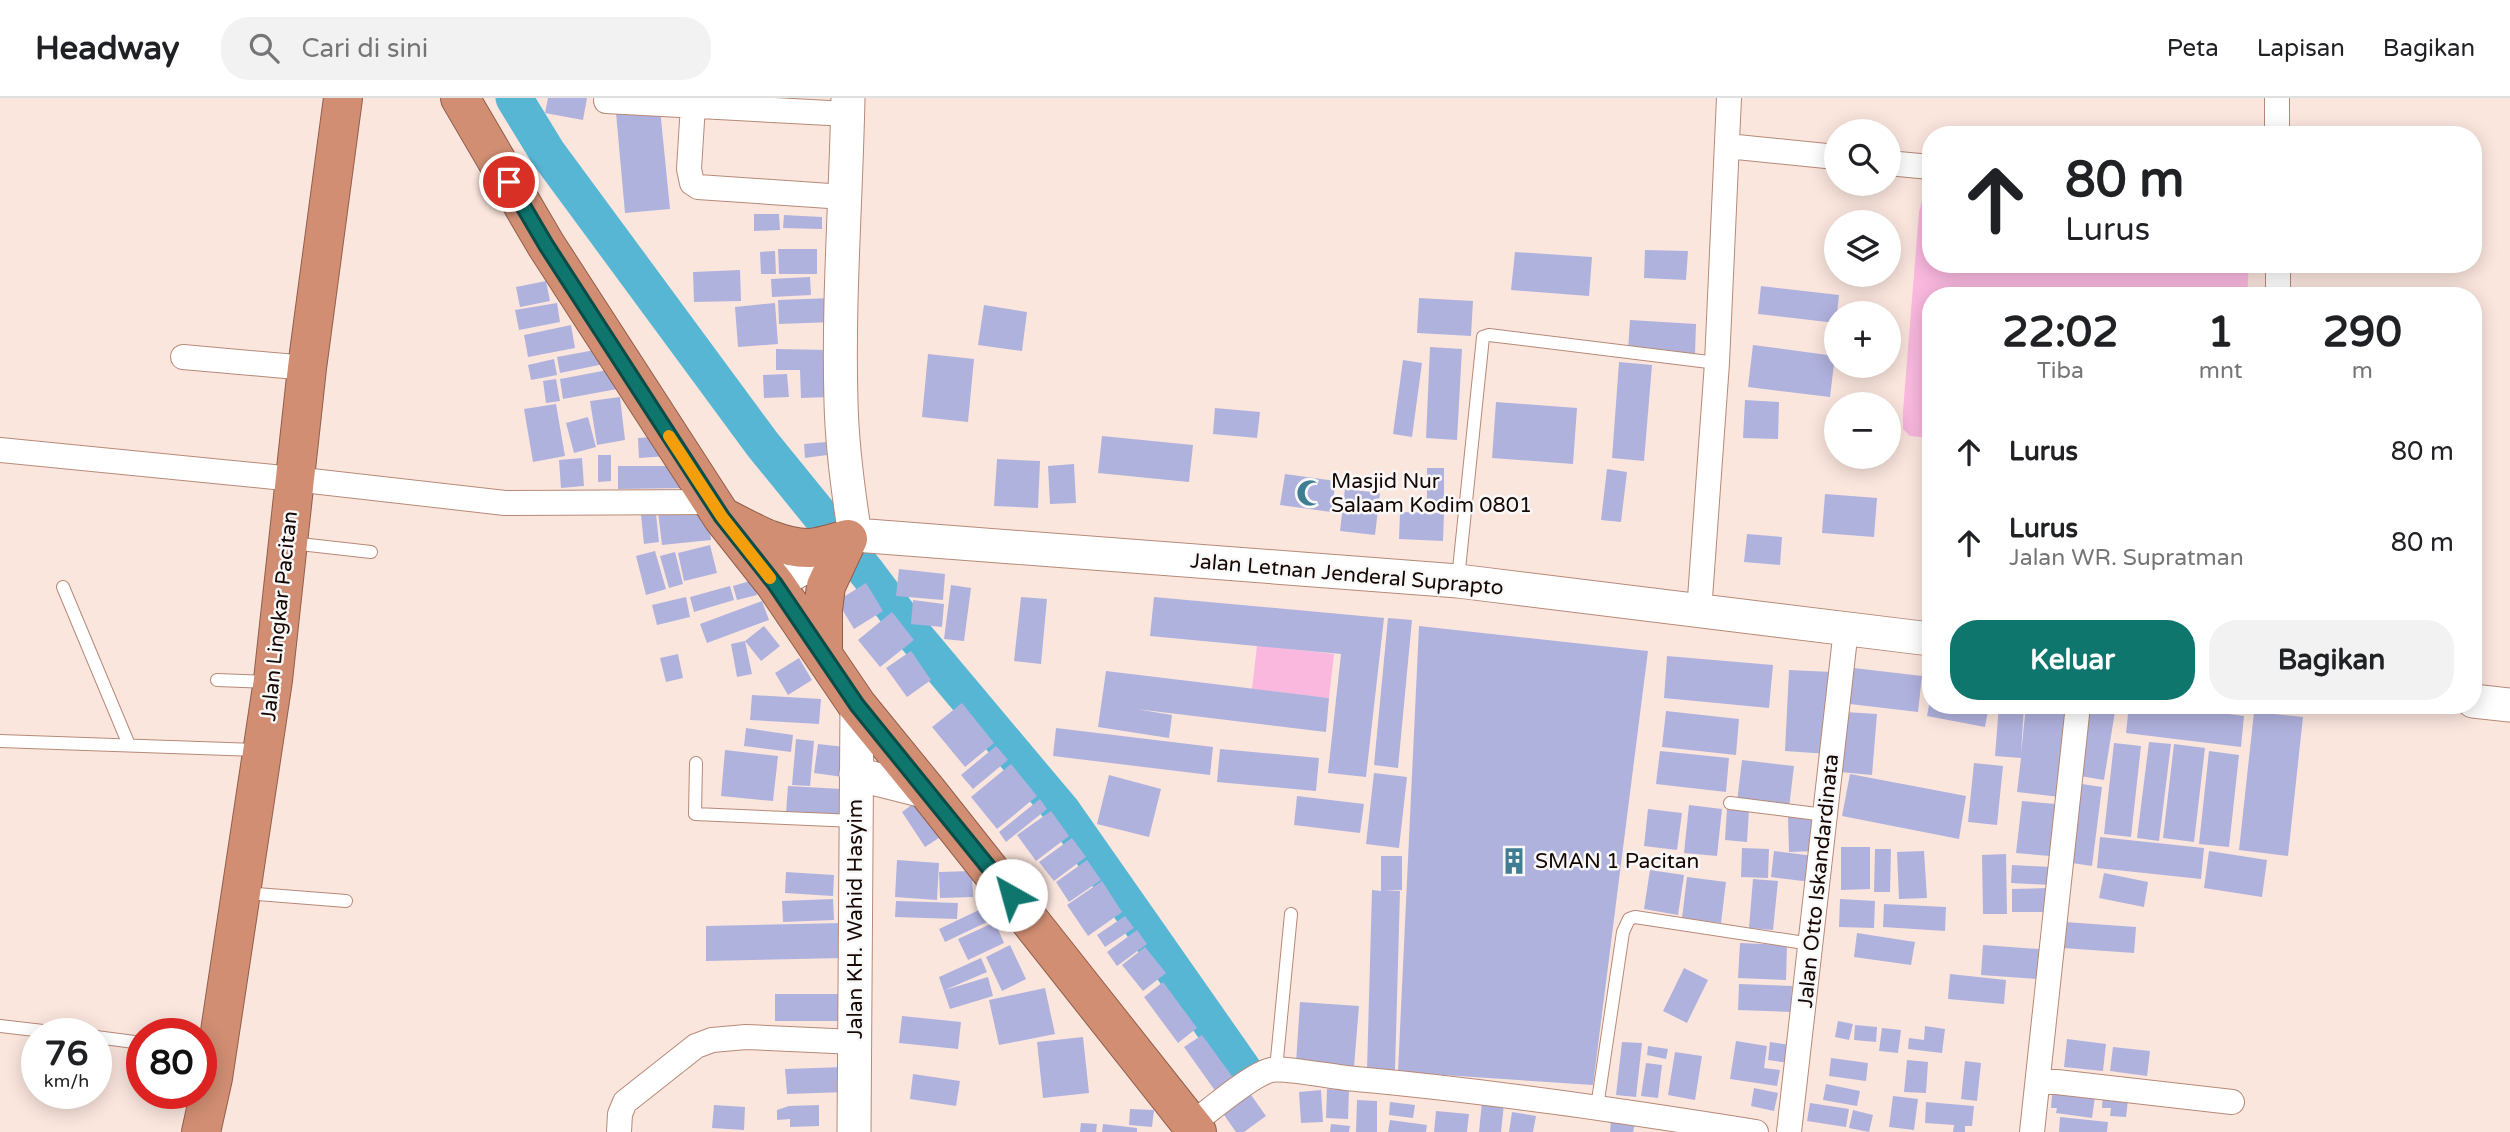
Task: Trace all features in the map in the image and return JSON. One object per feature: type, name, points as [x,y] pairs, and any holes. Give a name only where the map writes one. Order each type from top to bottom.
[{"type":"highway","name":"Jalan Lingkar Pacitan","points":[[216,1018],[242,892],[273,682],[307,368],[343,98]]},
{"type":"highway","points":[[460,98],[546,245],[717,509],[775,584],[857,705],[1195,1128]]},
{"type":"highway","points":[[717,509],[760,536],[791,545],[812,548],[844,542]]},
{"type":"highway","points":[[823,654],[826,586],[844,542]]},
{"type":"highway","name":"Jalan Lingkar Pacitan","points":[[201,1132],[203,1109]]},
{"type":"main road","points":[[775,584],[844,542],[847,484],[841,403],[848,106]]},
{"type":"main road","name":"Jalan Letnan Jenderal Suprapto","points":[[844,542],[1458,574],[1699,612],[1922,638]]},
{"type":"main road","points":[[2482,702],[2510,705]]},
{"type":"main road","name":"Jalan KH. Wahid Hasyim","points":[[854,1132],[857,705]]},
{"type":"main road","points":[[856,774],[928,792]]},
{"type":"street","points":[[1699,612],[1717,363],[1729,98]]},
{"type":"street","points":[[2277,98],[2277,126]]},
{"type":"street","points":[[606,102],[848,106]]},
{"type":"street","points":[[693,105],[689,169],[692,183],[698,187],[844,197]]},
{"type":"street","points":[[1727,146],[1824,157]]},
{"type":"street","points":[[1901,164],[1922,166]]},
{"type":"street","points":[[183,357],[307,368]]},
{"type":"street","points":[[0,450],[505,503],[717,509]]},
{"type":"street","name":"Jalan Otto Iskandardinata","points":[[1789,1132],[1846,629]]},
{"type":"street","points":[[2032,1132],[2077,714]]},
{"type":"street","points":[[619,1132],[620,1114],[625,1102],[696,1046],[712,1040],[746,1037],[855,1042]]},
{"type":"street","points":[[1195,1128],[1224,1098],[1271,1071],[1457,1088],[1756,1132]]},
{"type":"street","points":[[2039,1080],[2232,1101]]},
{"type":"lane","points":[[1458,574],[1483,337],[1489,335],[1717,363]]},
{"type":"lane","points":[[287,542],[371,552]]},
{"type":"lane","points":[[63,587],[129,745]]},
{"type":"lane","points":[[217,680],[273,682]]},
{"type":"lane","points":[[0,741],[262,751]]},
{"type":"lane","points":[[696,763],[695,814],[856,821]]},
{"type":"lane","points":[[1730,803],[1825,816]]},
{"type":"lane","points":[[242,892],[346,901]]},
{"type":"lane","points":[[1271,1071],[1291,914]]},
{"type":"lane","points":[[1597,1107],[1623,932],[1629,919],[1635,917],[1811,944]]},
{"type":"lane","points":[[0,1026],[21,1028]]},
{"type":"shaded area","points":[[1922,201],[1922,273],[2248,273],[2248,287],[1922,287],[1922,437],[1910,436],[1903,429],[1903,411]]},
{"type":"shaded area","points":[[1257,645],[1334,654],[1329,698],[1252,689]]},
{"type":"building","points":[[548,98],[587,98],[583,120],[545,113]]},
{"type":"building","points":[[660,109],[670,209],[625,213],[616,113]]},
{"type":"building","points":[[754,214],[779,214],[780,230],[754,231]]},
{"type":"building","points":[[784,215],[822,217],[822,229],[783,228]]},
{"type":"building","points":[[778,249],[817,249],[817,274],[779,274]]},
{"type":"building","points":[[1645,250],[1688,251],[1686,280],[1644,278]]},
{"type":"building","points":[[775,251],[776,274],[761,274],[760,252]]},
{"type":"building","points":[[1515,252],[1592,257],[1589,296],[1511,290]]},
{"type":"building","points":[[740,270],[741,301],[694,302],[693,272]]},
{"type":"building","points":[[810,277],[811,295],[772,297],[771,279]]},
{"type":"building","points":[[546,281],[550,301],[520,307],[516,287]]},
{"type":"building","points":[[1761,286],[1839,295],[1838,301],[1824,301],[1824,322],[1758,314]]},
{"type":"building","points":[[832,298],[833,322],[779,324],[778,300]]},
{"type":"building","points":[[1419,298],[1473,301],[1471,336],[1417,333]]},
{"type":"building","points":[[557,303],[560,322],[519,330],[515,310]]},
{"type":"building","points":[[775,303],[778,344],[738,347],[735,307]]},
{"type":"building","points":[[984,305],[1027,312],[1022,351],[978,345]]},
{"type":"building","points":[[1630,320],[1696,324],[1695,355],[1628,351]]},
{"type":"building","points":[[571,325],[575,348],[528,357],[524,335]]},
{"type":"building","points":[[1753,345],[1824,355],[1824,378],[1832,378],[1831,392],[1824,392],[1824,396],[1748,387]]},
{"type":"building","points":[[1430,347],[1462,349],[1457,440],[1426,438]]},
{"type":"building","points":[[600,349],[604,364],[560,373],[557,357]]},
{"type":"building","points":[[776,349],[828,350],[830,397],[801,398],[800,370],[776,370]]},
{"type":"building","points":[[928,354],[974,359],[968,422],[922,417]]},
{"type":"building","points":[[554,359],[557,375],[531,380],[528,365]]},
{"type":"building","points":[[1403,360],[1422,363],[1412,437],[1393,434]]},
{"type":"building","points":[[1619,362],[1652,365],[1644,461],[1612,458]]},
{"type":"building","points":[[613,369],[617,389],[563,399],[560,379]]},
{"type":"building","points":[[787,374],[789,397],[764,398],[763,375]]},
{"type":"building","points":[[556,379],[560,401],[546,403],[543,381]]},
{"type":"building","points":[[620,397],[625,440],[597,445],[590,401]]},
{"type":"building","points":[[1745,400],[1779,402],[1778,439],[1743,438]]},
{"type":"building","points":[[1496,402],[1577,408],[1573,464],[1492,458]]},
{"type":"building","points":[[556,404],[565,456],[533,462],[524,409]]},
{"type":"building","points":[[1215,408],[1260,412],[1257,438],[1213,434]]},
{"type":"building","points":[[588,417],[596,447],[574,453],[566,423]]},
{"type":"building","points":[[667,436],[668,456],[639,458],[638,438]]},
{"type":"building","points":[[1102,436],[1193,445],[1189,482],[1098,473]]},
{"type":"building","points":[[826,442],[827,455],[805,458],[804,444]]},
{"type":"building","points":[[598,455],[611,455],[611,481],[598,482]]},
{"type":"building","points":[[582,458],[584,486],[561,488],[559,460]]},
{"type":"building","points":[[997,459],[1040,461],[1038,508],[994,506]]},
{"type":"building","points":[[1074,464],[1076,503],[1050,504],[1048,466]]},
{"type":"building","points":[[618,466],[688,466],[688,488],[618,489]]},
{"type":"building","points":[[1427,468],[1444,468],[1444,508],[1427,507]]},
{"type":"building","points":[[1607,469],[1627,472],[1621,522],[1601,520]]},
{"type":"building","points":[[1285,474],[1336,481],[1331,512],[1280,505]]},
{"type":"building","points":[[1345,489],[1380,493],[1375,535],[1340,531]]},
{"type":"building","points":[[1825,494],[1877,498],[1874,537],[1822,533]]},
{"type":"building","points":[[707,507],[711,540],[662,545],[658,512]]},
{"type":"building","points":[[1400,512],[1444,513],[1443,541],[1399,539]]},
{"type":"building","points":[[656,514],[659,542],[644,544],[641,515]]},
{"type":"building","points":[[1747,534],[1782,537],[1780,565],[1744,562]]},
{"type":"building","points":[[710,545],[717,573],[684,581],[678,553]]},
{"type":"building","points":[[655,551],[666,589],[646,595],[636,556]]},
{"type":"building","points":[[675,552],[683,584],[669,588],[660,556]]},
{"type":"building","points":[[899,569],[945,574],[943,600],[896,596]]},
{"type":"building","points":[[753,580],[757,595],[737,600],[733,586]]},
{"type":"building","points":[[866,583],[883,611],[854,629],[837,601]]},
{"type":"building","points":[[951,585],[971,588],[964,641],[944,639]]},
{"type":"building","points":[[730,586],[734,600],[694,612],[690,597]]},
{"type":"building","points":[[686,597],[690,617],[657,625],[652,605]]},
{"type":"building","points":[[1021,597],[1047,599],[1041,664],[1014,661]]},
{"type":"building","points":[[1154,597],[1384,618],[1366,777],[1328,773],[1341,654],[1150,636]]},
{"type":"building","points":[[913,600],[944,604],[942,627],[911,624]]},
{"type":"building","points":[[762,601],[769,620],[707,643],[700,624]]},
{"type":"building","points":[[892,612],[914,640],[880,667],[858,640]]},
{"type":"building","points":[[1388,618],[1412,620],[1398,768],[1374,765]]},
{"type":"building","points":[[764,626],[780,646],[761,661],[745,641]]},
{"type":"building","name":"SMAN 1 Pacitan","points":[[1419,626],[1648,651],[1593,1085],[1398,1072]]},
{"type":"building","points":[[745,641],[752,674],[737,677],[731,644]]},
{"type":"building","points":[[911,651],[931,680],[907,697],[886,668]]},
{"type":"building","points":[[678,654],[683,678],[666,682],[660,658]]},
{"type":"building","points":[[1667,656],[1773,665],[1769,708],[1664,698]]},
{"type":"building","points":[[799,658],[812,680],[788,695],[775,673]]},
{"type":"building","points":[[1854,668],[1922,676],[1918,712],[1850,704]]},
{"type":"building","points":[[1789,670],[1832,672],[1828,754],[1785,751]]},
{"type":"building","points":[[1106,671],[1329,698],[1326,732],[1136,709],[1172,715],[1169,738],[1098,727]]},
{"type":"building","points":[[752,695],[821,699],[819,724],[750,720]]},
{"type":"building","points":[[962,703],[994,743],[965,767],[932,727]]},
{"type":"building","points":[[1666,711],[1739,719],[1736,755],[1662,747]]},
{"type":"building","points":[[1845,712],[1877,714],[1872,775],[1840,772]]},
{"type":"building","points":[[1927,714],[1987,714],[1985,727]]},
{"type":"building","points":[[1998,714],[2023,714],[2021,754],[2025,714],[2069,714],[2060,797],[2017,792],[2021,758],[1995,756]]},
{"type":"building","points":[[2084,714],[2115,714],[2104,780],[2074,775]]},
{"type":"building","points":[[2128,714],[2244,716],[2241,747],[2126,733]]},
{"type":"building","points":[[2254,714],[2303,717],[2288,856],[2239,850]]},
{"type":"building","points":[[746,728],[793,735],[791,752],[744,746]]},
{"type":"building","points":[[1056,728],[1213,747],[1210,775],[1053,756]]},
{"type":"building","points":[[796,739],[814,741],[810,786],[792,785]]},
{"type":"building","points":[[2149,742],[2171,744],[2159,841],[2137,838]]},
{"type":"building","points":[[2114,743],[2141,746],[2131,837],[2104,834]]},
{"type":"building","points":[[818,744],[854,748],[850,778],[814,773]]},
{"type":"building","points":[[2174,744],[2205,748],[2194,842],[2163,838]]},
{"type":"building","points":[[996,746],[1008,760],[973,789],[961,775]]},
{"type":"building","points":[[1220,749],[1319,758],[1316,791],[1217,782]]},
{"type":"building","points":[[725,750],[778,756],[773,801],[721,796]]},
{"type":"building","points":[[1660,751],[1729,758],[1726,792],[1656,784]]},
{"type":"building","points":[[2209,751],[2239,755],[2229,847],[2199,844]]},
{"type":"building","points":[[1742,760],[1794,766],[1789,808],[1737,802]]},
{"type":"building","points":[[1974,763],[2003,766],[1997,825],[1968,822]]},
{"type":"building","points":[[1011,764],[1037,796],[997,829],[971,797]]},
{"type":"building","points":[[1374,773],[1407,777],[1399,848],[1366,844]]},
{"type":"building","points":[[1850,774],[1966,796],[1959,839],[1842,816]]},
{"type":"building","points":[[1109,775],[1161,789],[1149,837],[1097,824]]},
{"type":"building","points":[[2075,783],[2102,787],[2092,866],[2065,862]]},
{"type":"building","points":[[788,786],[842,789],[840,817],[786,813]]},
{"type":"building","points":[[1297,796],[1364,804],[1360,833],[1294,825]]},
{"type":"building","points":[[921,798],[945,834],[925,847],[902,812]]},
{"type":"building","points":[[1040,799],[1047,809],[1006,842],[999,832]]},
{"type":"building","points":[[2022,801],[2056,804],[2050,856],[2016,853]]},
{"type":"building","points":[[1689,805],[1722,809],[1717,856],[1684,853]]},
{"type":"building","points":[[1727,808],[1749,809],[1747,842],[1725,840]]},
{"type":"building","points":[[1648,809],[1682,813],[1677,850],[1644,846]]},
{"type":"building","points":[[1051,811],[1069,836],[1036,861],[1017,835]]},
{"type":"building","points":[[1815,816],[1817,851],[1789,852],[1788,817]]},
{"type":"building","points":[[2100,837],[2204,848],[2201,879],[2097,868]]},
{"type":"building","points":[[1072,838],[1086,857],[1054,881],[1039,862]]},
{"type":"building","points":[[1841,847],[1870,847],[1870,889],[1841,890]]},
{"type":"building","points":[[1742,848],[1769,849],[1768,878],[1741,877]]},
{"type":"building","points":[[1875,849],[1891,849],[1890,892],[1874,892]]},
{"type":"building","points":[[1774,851],[1814,856],[1811,882],[1771,877]]},
{"type":"building","points":[[1924,851],[1927,898],[1899,899],[1897,852]]},
{"type":"building","points":[[2209,851],[2267,860],[2262,897],[2204,888]]},
{"type":"building","points":[[2006,854],[2007,914],[1983,914],[1982,855]]},
{"type":"building","points":[[1381,856],[1402,856],[1402,890],[1384,890],[1400,891],[1395,1071],[1367,1070],[1372,890],[1381,891]]},
{"type":"building","points":[[897,860],[939,863],[937,900],[895,897]]},
{"type":"building","points":[[1087,860],[1101,880],[1069,902],[1056,882]]},
{"type":"building","points":[[2012,865],[2051,867],[2050,885],[2011,883]]},
{"type":"building","points":[[1650,870],[1684,875],[1678,915],[1644,909]]},
{"type":"building","points":[[972,871],[973,897],[940,898],[939,872]]},
{"type":"building","points":[[786,872],[834,875],[833,896],[785,893]]},
{"type":"building","points":[[2104,873],[2148,882],[2144,907],[2099,898]]},
{"type":"building","points":[[1687,877],[1726,882],[1721,923],[1682,918]]},
{"type":"building","points":[[1753,879],[1778,881],[1773,930],[1749,928]]},
{"type":"building","points":[[1102,881],[1122,912],[1088,936],[1067,905]]},
{"type":"building","points":[[2048,888],[2048,912],[2012,912],[2012,889]]},
{"type":"building","points":[[833,899],[834,920],[783,922],[782,901]]},
{"type":"building","points":[[1840,899],[1875,901],[1874,928],[1839,927]]},
{"type":"building","points":[[896,901],[958,903],[957,919],[895,917]]},
{"type":"building","points":[[1884,904],[1946,907],[1945,931],[1883,927]]},
{"type":"building","points":[[981,909],[987,922],[945,942],[939,929]]},
{"type":"building","points":[[1125,916],[1134,928],[1105,947],[1097,935]]},
{"type":"building","points":[[995,922],[1004,943],[968,960],[958,939]]},
{"type":"building","points":[[2065,922],[2136,927],[2134,953],[2063,948]]},
{"type":"building","points":[[843,923],[843,958],[706,961],[706,926]]},
{"type":"building","points":[[1137,930],[1147,944],[1117,966],[1107,952]]},
{"type":"building","points":[[1857,933],[1915,942],[1911,965],[1854,957]]},
{"type":"building","points":[[1740,943],[1787,945],[1786,980],[1738,978]]},
{"type":"building","points":[[1010,945],[1026,979],[1002,991],[986,957]]},
{"type":"building","points":[[1983,945],[2039,949],[2037,979],[1981,975]]},
{"type":"building","points":[[1145,947],[1166,973],[1143,991],[1122,965]]},
{"type":"building","points":[[981,958],[987,972],[945,990],[988,977],[993,996],[950,1009],[939,977]]},
{"type":"building","points":[[1684,968],[1708,980],[1687,1023],[1663,1011]]},
{"type":"building","points":[[1950,974],[2006,980],[2004,1004],[1948,999]]},
{"type":"building","points":[[1163,982],[1197,1028],[1178,1043],[1144,997]]},
{"type":"building","points":[[1739,984],[1792,986],[1791,1012],[1738,1010]]},
{"type":"building","points":[[1045,988],[1055,1034],[999,1045],[989,1000]]},
{"type":"building","points":[[775,994],[839,994],[839,1021],[775,1021]]},
{"type":"building","points":[[1300,1002],[1359,1006],[1354,1067],[1296,1063]]},
{"type":"building","points":[[902,1016],[961,1022],[958,1049],[899,1043]]},
{"type":"building","points":[[1838,1021],[1853,1024],[1849,1040],[1835,1037]]},
{"type":"building","points":[[1855,1025],[1877,1027],[1876,1042],[1854,1040]]},
{"type":"building","points":[[1925,1026],[1945,1029],[1942,1053],[1908,1049],[1909,1038],[1924,1040]]},
{"type":"building","points":[[1882,1028],[1901,1030],[1898,1053],[1879,1051]]},
{"type":"building","points":[[1202,1035],[1234,1079],[1216,1092],[1184,1047]]},
{"type":"building","points":[[1083,1037],[1089,1093],[1043,1098],[1037,1042]]},
{"type":"building","points":[[2067,1039],[2106,1044],[2103,1071],[2064,1067]]},
{"type":"building","points":[[1736,1041],[1767,1046],[1764,1068],[1780,1070],[1777,1086],[1730,1079]]},
{"type":"building","points":[[1622,1042],[1642,1043],[1636,1097],[1616,1095]]},
{"type":"building","points":[[1770,1042],[1791,1045],[1789,1063],[1768,1060]]},
{"type":"building","points":[[1648,1046],[1668,1049],[1666,1059],[1647,1055]]},
{"type":"building","points":[[2113,1047],[2150,1051],[2147,1076],[2110,1071]]},
{"type":"building","points":[[1675,1052],[1702,1056],[1695,1100],[1668,1095]]},
{"type":"building","points":[[1831,1058],[1868,1063],[1866,1081],[1829,1076]]},
{"type":"building","points":[[1907,1060],[1928,1062],[1926,1093],[1904,1092]]},
{"type":"building","points":[[1965,1061],[1981,1063],[1977,1101],[1961,1099]]},
{"type":"building","points":[[1646,1063],[1662,1065],[1658,1098],[1641,1096]]},
{"type":"building","points":[[845,1067],[846,1092],[787,1094],[785,1069]]},
{"type":"building","points":[[913,1074],[960,1081],[956,1106],[910,1099]]},
{"type":"building","points":[[1826,1084],[1860,1091],[1857,1106],[1823,1100]]},
{"type":"building","points":[[1754,1088],[1778,1093],[1774,1111],[1751,1106]]},
{"type":"building","points":[[1327,1089],[1349,1090],[1348,1119],[1326,1118]]},
{"type":"building","points":[[1321,1090],[1323,1122],[1301,1123],[1299,1092]]},
{"type":"building","points":[[2096,1090],[2092,1118],[2056,1113],[2057,1108],[2051,1108],[2052,1094]]},
{"type":"building","points":[[2103,1091],[2129,1092],[2126,1117],[2110,1116],[2111,1108],[2102,1108]]},
{"type":"building","points":[[1249,1092],[1266,1116],[1244,1132],[1236,1132],[1222,1112]]},
{"type":"building","points":[[1893,1096],[1918,1099],[1914,1130],[1889,1127]]},
{"type":"building","points":[[1357,1100],[1377,1101],[1377,1132],[1356,1132]]},
{"type":"building","points":[[1390,1102],[1415,1105],[1413,1118],[1389,1115]]},
{"type":"building","points":[[1482,1102],[1504,1104],[1501,1132],[1479,1132]]},
{"type":"building","points":[[1926,1102],[1974,1106],[1972,1126],[1965,1126],[1965,1132],[1953,1132],[1954,1125],[1925,1123]]},
{"type":"building","points":[[1810,1103],[1849,1109],[1846,1127],[1807,1121]]},
{"type":"building","points":[[714,1105],[745,1107],[744,1130],[712,1128]]},
{"type":"building","points":[[819,1105],[819,1126],[790,1127],[790,1119],[777,1120],[777,1110],[789,1106]]},
{"type":"building","points":[[1130,1109],[1154,1110],[1152,1127],[1129,1125]]},
{"type":"building","points":[[1853,1110],[1873,1115],[1869,1132],[1849,1128]]},
{"type":"building","points":[[1436,1111],[1469,1114],[1467,1132],[1434,1132]]},
{"type":"building","points":[[1512,1112],[1536,1116],[1533,1132],[1509,1132]]},
{"type":"building","points":[[2060,1117],[2108,1122],[2107,1132],[2059,1132]]},
{"type":"building","points":[[1390,1120],[1427,1125],[1426,1132],[1388,1132]]},
{"type":"building","points":[[1611,1120],[1635,1124],[1633,1132],[1610,1132]]},
{"type":"building","points":[[1081,1123],[1097,1124],[1096,1132],[1080,1132]]},
{"type":"building","points":[[1103,1124],[1137,1128],[1137,1132],[1102,1132]]},
{"type":"building","points":[[1331,1124],[1350,1126],[1349,1132],[1330,1132]]},
{"type":"waterway","points":[[514,98],[547,152],[763,445],[910,630],[1063,812],[1247,1075]]},
{"type":"slow traffic","points":[[669,436],[722,517],[770,578]]},
{"type":"place","name":"Masjid Nur Salaam Kodim 0801","points":[[1310,493]]},
{"type":"place","name":"SMAN 1 Pacitan","points":[[1514,861]]},
{"type":"route","points":[[509,182],[546,245],[722,517],[775,584],[857,705],[1011,895]]}]
